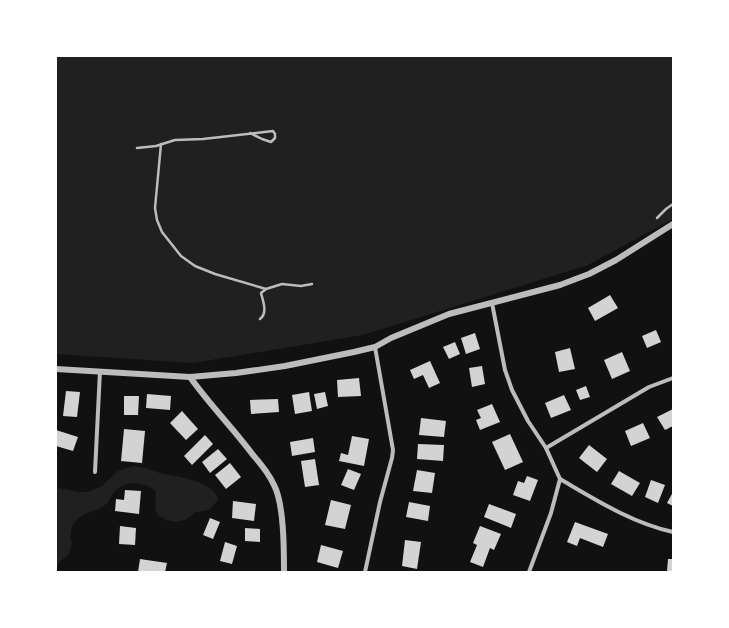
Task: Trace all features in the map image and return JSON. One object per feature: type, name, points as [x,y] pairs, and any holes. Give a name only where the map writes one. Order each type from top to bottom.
[{"type":"street","points":[[56,369],[190,377],[236,373],[285,366],[354,352],[375,347],[391,338],[449,314],[560,285],[589,274],[616,260],[673,224]]},
{"type":"street","points":[[492,302],[505,370],[512,390],[528,421],[546,448],[560,479],[626,516],[651,527],[673,532]]},
{"type":"street","points":[[365,572],[393,450],[375,347]]},
{"type":"street","points":[[95,472],[100,371]]},
{"type":"street","points":[[190,377],[202,395],[245,443],[274,484],[280,500],[284,572]]},
{"type":"street","points":[[546,448],[649,387],[673,378]]},
{"type":"street","points":[[529,572],[551,513],[560,479]]},
{"type":"lane","points":[[137,148],[156,146],[175,140],[203,139],[250,133],[273,131],[275,138],[271,142],[250,133]]},
{"type":"lane","points":[[161,144],[155,208],[157,220],[162,232],[181,256],[195,266],[215,274],[266,289]]},
{"type":"lane","points":[[657,218],[673,204]]},
{"type":"lane","points":[[260,318],[265,313],[261,293],[266,289],[282,284],[301,286],[312,284]]},
{"type":"shaded area","points":[[56,56],[673,56],[673,219],[588,265],[363,335],[193,363],[56,354]]},
{"type":"shaded area","points":[[133,466],[194,480],[210,488],[215,493],[218,500],[209,510],[196,512],[185,520],[176,522],[166,520],[158,515],[155,509],[156,491],[146,485],[135,483],[124,485],[114,492],[109,501],[101,508],[85,514],[77,519],[72,528],[72,544],[68,555],[59,562],[56,569],[56,488],[77,492],[88,492],[102,486],[118,471]]},
{"type":"building","points":[[610,295],[618,308],[595,321],[588,308]]},
{"type":"building","points":[[656,330],[661,342],[647,348],[642,336]]},
{"type":"building","points":[[475,333],[480,349],[466,354],[461,338]]},
{"type":"building","points":[[455,342],[460,354],[449,359],[443,347]]},
{"type":"building","points":[[570,348],[575,369],[559,372],[555,352]]},
{"type":"building","points":[[622,352],[630,371],[612,379],[604,360]]},
{"type":"building","points":[[430,361],[440,383],[429,388],[423,375],[414,379],[410,370]]},
{"type":"building","points":[[482,366],[485,384],[472,387],[469,368]]},
{"type":"building","points":[[359,378],[361,396],[338,397],[337,380]]},
{"type":"building","points":[[586,386],[590,397],[580,400],[576,390]]},
{"type":"building","points":[[66,391],[80,392],[77,417],[63,416]]},
{"type":"building","points":[[309,392],[312,411],[295,414],[292,395]]},
{"type":"building","points":[[325,392],[328,406],[317,409],[314,394]]},
{"type":"building","points":[[147,394],[171,396],[170,410],[146,408]]},
{"type":"building","points":[[564,395],[571,410],[551,418],[545,403]]},
{"type":"building","points":[[124,396],[139,396],[138,415],[124,415]]},
{"type":"building","points":[[278,399],[279,412],[251,414],[250,400]]},
{"type":"building","points":[[492,404],[500,422],[480,430],[476,420],[481,418],[477,410]]},
{"type":"building","points":[[673,409],[673,426],[665,430],[657,417]]},
{"type":"building","points":[[182,411],[198,429],[186,440],[170,423]]},
{"type":"building","points":[[421,418],[446,421],[444,437],[419,435]]},
{"type":"building","points":[[643,423],[650,438],[631,446],[625,431]]},
{"type":"building","points":[[124,429],[145,431],[142,463],[121,461]]},
{"type":"building","points":[[56,430],[78,437],[73,451],[56,446]]},
{"type":"building","points":[[510,434],[523,462],[505,470],[492,442]]},
{"type":"building","points":[[205,435],[213,444],[192,465],[184,456]]},
{"type":"building","points":[[352,436],[369,439],[364,466],[339,461],[341,453],[348,455]]},
{"type":"building","points":[[313,438],[315,452],[292,456],[290,442]]},
{"type":"building","points":[[418,444],[444,445],[443,461],[417,459]]},
{"type":"building","points":[[589,445],[607,459],[597,472],[579,458]]},
{"type":"building","points":[[218,449],[227,459],[210,473],[202,462]]},
{"type":"building","points":[[315,459],[319,485],[305,487],[301,461]]},
{"type":"building","points":[[230,463],[241,477],[226,489],[215,475]]},
{"type":"building","points":[[348,469],[361,474],[354,490],[341,485]]},
{"type":"building","points":[[417,470],[435,473],[432,493],[413,491]]},
{"type":"building","points":[[619,471],[640,483],[632,496],[611,484]]},
{"type":"building","points":[[527,476],[538,480],[530,501],[513,495],[518,481],[524,483]]},
{"type":"building","points":[[651,480],[665,485],[658,503],[645,497]]},
{"type":"building","points":[[125,490],[141,491],[139,514],[115,511],[116,499],[124,500]]},
{"type":"building","points":[[673,492],[673,506],[667,503]]},
{"type":"building","points":[[331,500],[351,505],[345,529],[325,525]]},
{"type":"building","points":[[233,501],[256,504],[254,521],[232,518]]},
{"type":"building","points":[[409,502],[430,506],[428,521],[406,517]]},
{"type":"building","points":[[489,504],[516,514],[511,528],[484,517]]},
{"type":"building","points":[[210,518],[220,522],[213,539],[203,535]]},
{"type":"building","points":[[575,522],[608,534],[603,547],[580,538],[577,546],[567,542]]},
{"type":"building","points":[[120,526],[136,528],[135,545],[119,544]]},
{"type":"building","points":[[480,526],[501,534],[494,550],[490,548],[483,567],[470,562],[477,545],[473,543]]},
{"type":"building","points":[[245,528],[260,529],[260,542],[245,541]]},
{"type":"building","points":[[405,540],[421,542],[417,569],[402,566]]},
{"type":"building","points":[[225,542],[237,546],[232,564],[220,561]]},
{"type":"building","points":[[321,545],[343,551],[338,568],[317,562]]},
{"type":"building","points":[[140,559],[167,563],[165,572],[138,572]]},
{"type":"building","points":[[668,559],[673,559],[673,572],[667,572]]}]
